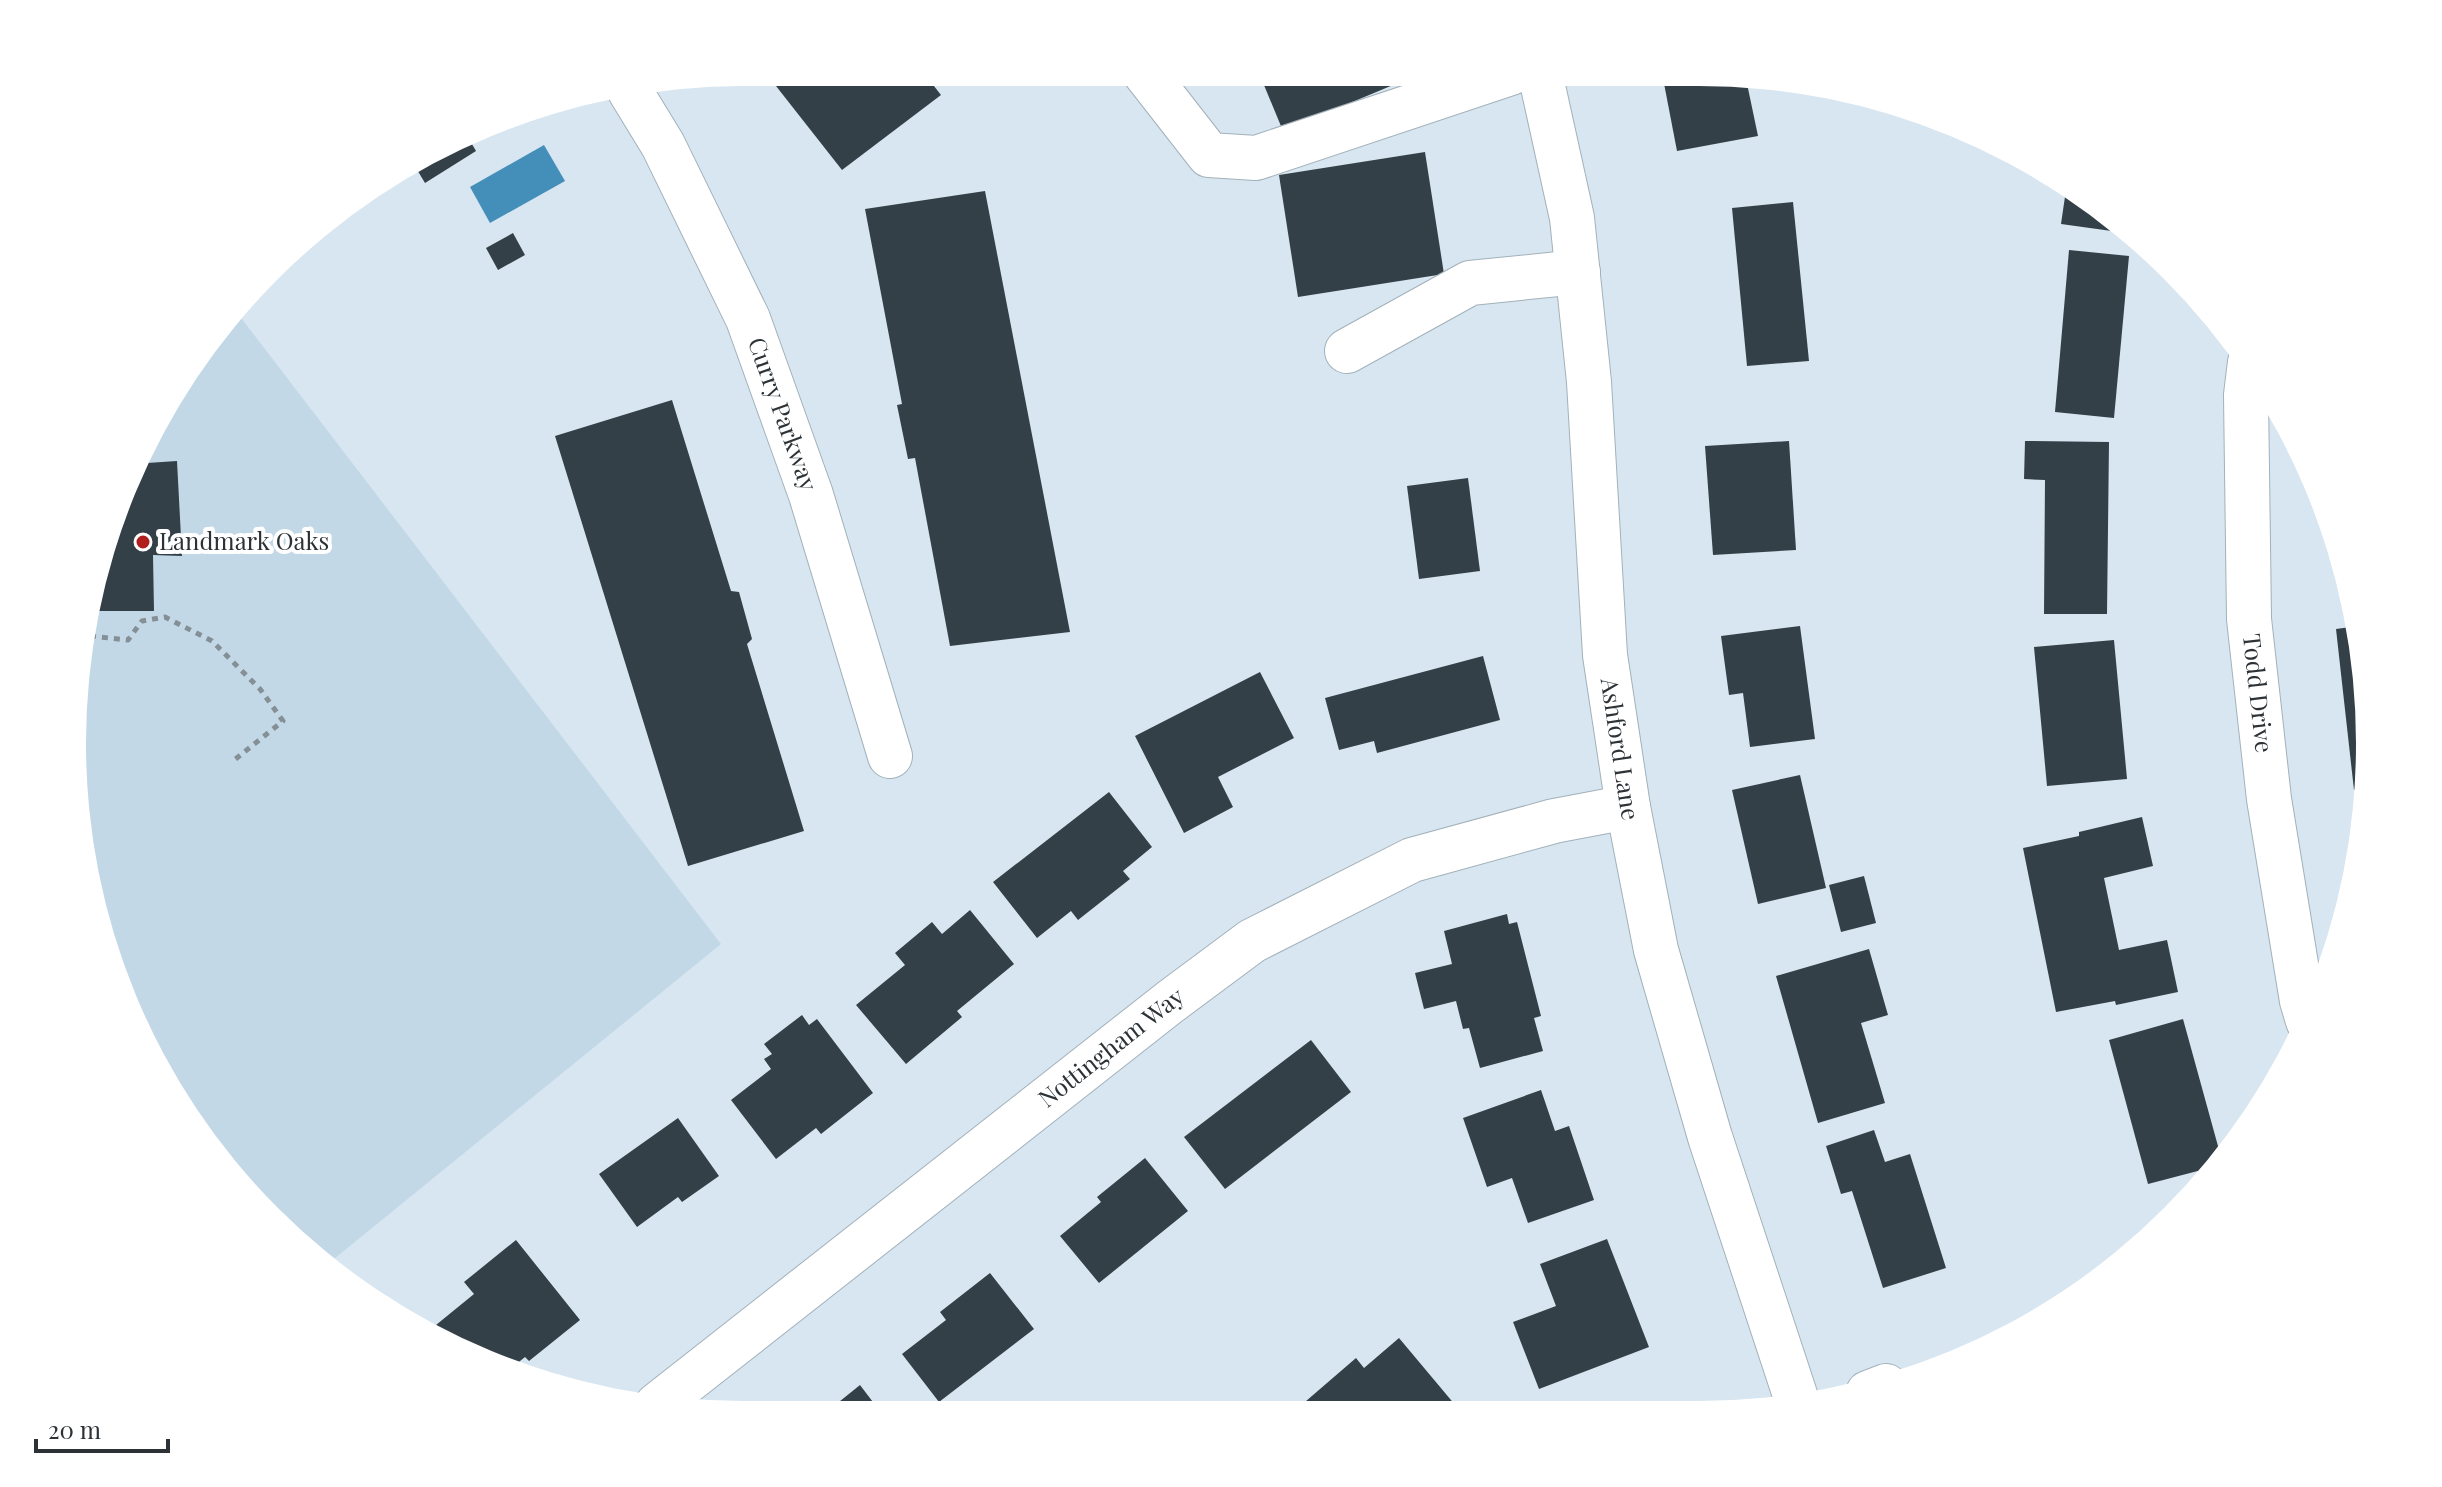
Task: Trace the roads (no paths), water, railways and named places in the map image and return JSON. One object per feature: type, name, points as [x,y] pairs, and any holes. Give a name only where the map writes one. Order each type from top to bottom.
[{"type":"street","points":[[1155,86],[1209,155],[1256,158],[1472,86]]},
{"type":"street","name":"Ashford Lane","points":[[1543,86],[1572,218],[1589,382],[1605,655],[1628,807],[1656,950],[1710,1137],[1794,1393]]},
{"type":"street","name":"Curry Parkway","points":[[633,96],[663,145],[748,319],[811,495],[890,756]]},
{"type":"street","points":[[1347,351],[1470,283],[1578,272]]},
{"type":"street","name":"Todd Drive","points":[[2248,382],[2249,619],[2269,799],[2302,1003]]},
{"type":"street","name":"Nottingham Way","points":[[668,1396],[1252,941],[1412,860],[1554,821],[1628,807]]},
{"type":"water","points":[[544,145],[565,181],[490,223],[470,187]]},
{"type":"place","name":"Landmark Oaks","points":[[143,542]]}]
